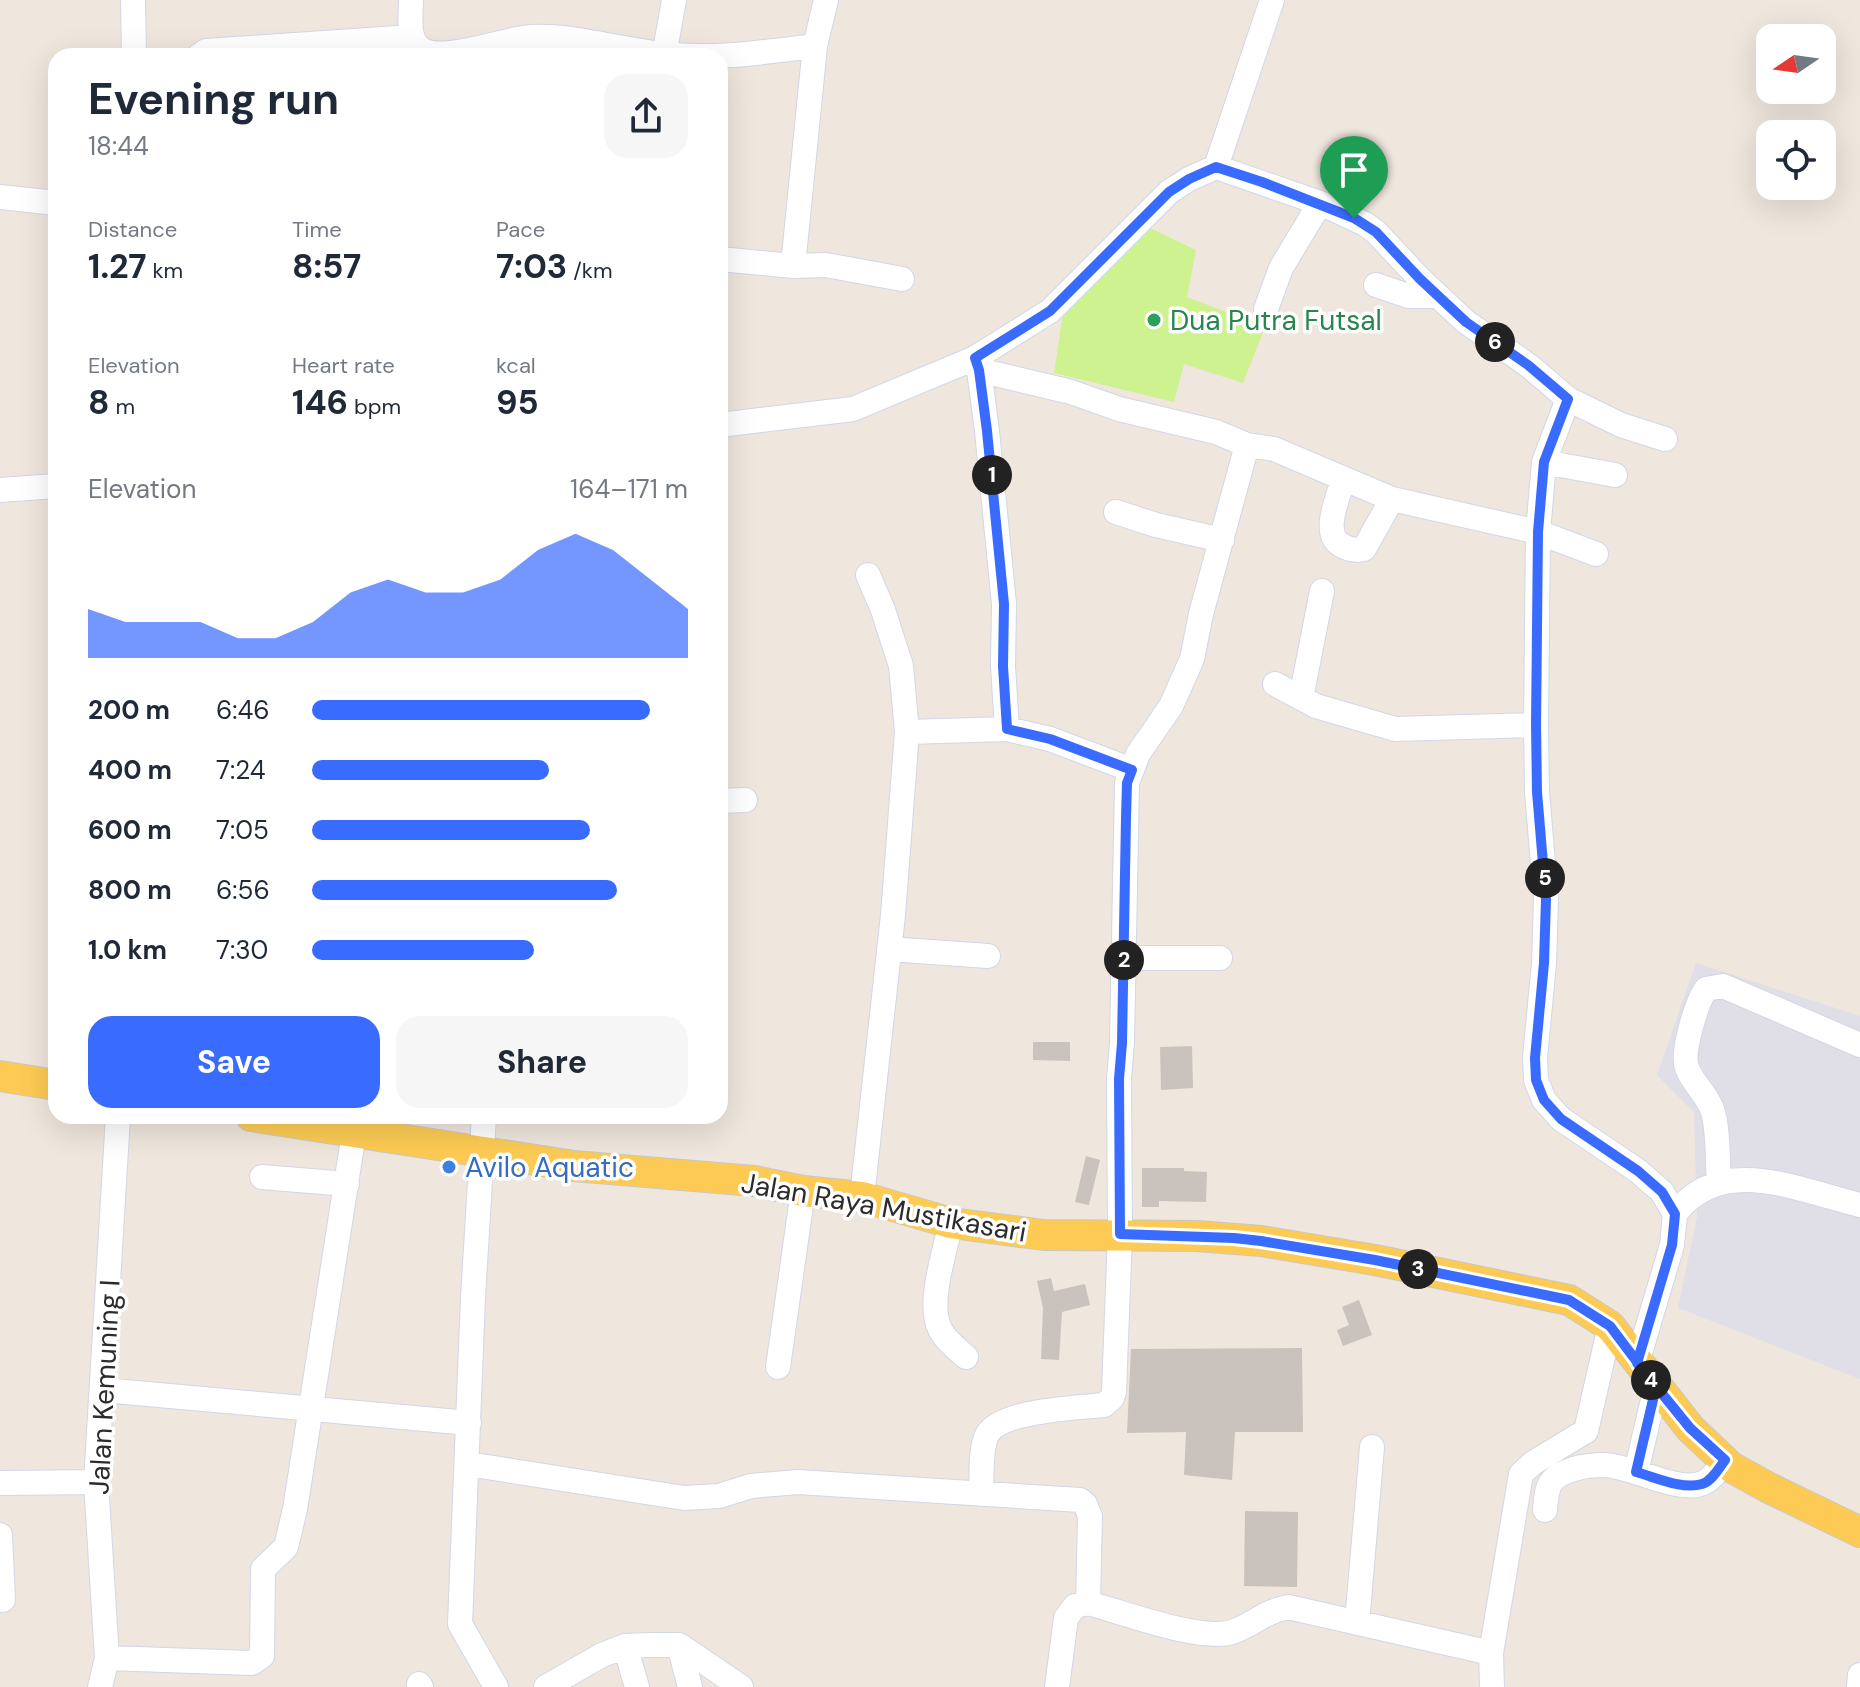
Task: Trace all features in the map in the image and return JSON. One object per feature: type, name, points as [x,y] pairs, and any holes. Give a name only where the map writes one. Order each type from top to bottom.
[{"type":"main road","points":[[0,1076],[48,1084]]},
{"type":"main road","name":"Jalan Raya Mustikasari","points":[[299,1124],[574,1166],[754,1181],[803,1191],[862,1197],[951,1223],[1044,1235],[1234,1238],[1375,1260],[1569,1300],[1610,1326],[1690,1428],[1725,1460],[1769,1488],[1860,1532]]},
{"type":"street","points":[[133,0],[134,48]]},
{"type":"street","points":[[411,0],[412,37],[420,48]]},
{"type":"street","points":[[665,48],[674,0]]},
{"type":"street","points":[[793,266],[815,46],[826,0]]},
{"type":"street","points":[[1216,167],[1272,0]]},
{"type":"street","points":[[335,48],[412,37]]},
{"type":"street","points":[[473,48],[511,39],[544,37],[617,48]]},
{"type":"street","points":[[728,54],[815,46]]},
{"type":"street","points":[[728,424],[853,409],[977,364],[1050,311],[1169,192],[1216,167],[1354,218],[1376,232],[1466,322],[1528,365],[1568,399],[1621,425],[1665,439]]},
{"type":"street","points":[[0,197],[48,202]]},
{"type":"street","points":[[1266,309],[1281,268],[1320,203]]},
{"type":"street","points":[[728,260],[793,266],[826,265],[902,279]]},
{"type":"street","points":[[1376,285],[1408,296],[1437,296]]},
{"type":"street","points":[[977,364],[1119,409],[1216,432],[1247,445],[1274,449],[1392,499],[1538,532],[1596,554]]},
{"type":"street","points":[[977,364],[994,493],[1004,604],[1003,666],[1007,729]]},
{"type":"street","points":[[1568,399],[1544,462],[1538,532],[1537,792],[1546,899],[1536,1080],[1544,1100],[1561,1119],[1638,1171],[1662,1192],[1675,1214]]},
{"type":"street","points":[[981,1494],[985,1439],[998,1423],[1026,1415],[1104,1405],[1112,1398],[1120,1234],[1119,1079],[1127,783],[1138,754],[1171,706],[1192,659],[1247,445]]},
{"type":"street","points":[[1544,462],[1615,475]]},
{"type":"street","points":[[1343,480],[1331,525],[1335,541],[1341,546],[1364,549],[1392,499]]},
{"type":"street","points":[[0,490],[48,487]]},
{"type":"street","points":[[1116,512],[1222,540]]},
{"type":"street","points":[[862,1197],[889,949],[907,732],[901,666],[868,575]]},
{"type":"street","points":[[1301,698],[1322,591]]},
{"type":"street","points":[[1275,684],[1316,706],[1395,729],[1536,725]]},
{"type":"street","points":[[907,732],[1007,729],[1050,739],[1132,770]]},
{"type":"street","points":[[728,801],[745,800]]},
{"type":"street","points":[[889,949],[988,956]]},
{"type":"street","points":[[1124,958],[1220,958]]},
{"type":"street","points":[[1719,1181],[1713,1113],[1708,1099],[1687,1068],[1686,1056],[1706,989],[1723,986],[1860,1045]]},
{"type":"street","name":"Jalan Kemuning I","points":[[100,1687],[107,1658],[96,1482],[118,1124]]},
{"type":"street","points":[[483,1124],[460,1624],[496,1687]]},
{"type":"street","points":[[107,1658],[252,1663],[259,1660],[264,1649],[263,1569],[286,1547],[295,1509],[354,1133]]},
{"type":"street","points":[[262,1177],[347,1184]]},
{"type":"street","points":[[1637,1363],[1672,1245],[1675,1214],[1688,1197],[1719,1181],[1744,1179],[1860,1205]]},
{"type":"street","points":[[778,1367],[803,1191]]},
{"type":"street","points":[[951,1223],[936,1299],[936,1318],[942,1333],[966,1357]]},
{"type":"street","points":[[1492,1687],[1491,1653],[1521,1474],[1533,1463],[1586,1431],[1610,1326]]},
{"type":"street","points":[[1636,1472],[1656,1387]]},
{"type":"street","points":[[103,1390],[469,1423]]},
{"type":"street","points":[[1357,1623],[1372,1447]]},
{"type":"street","points":[[1545,1510],[1549,1484],[1557,1475],[1578,1468],[1606,1465],[1682,1484],[1702,1484],[1715,1474],[1725,1460]]},
{"type":"street","points":[[468,1464],[684,1498],[719,1496],[751,1486],[798,1482],[1080,1500],[1090,1516],[1088,1603]]},
{"type":"street","points":[[0,1483],[96,1482]]},
{"type":"street","points":[[0,1535],[3,1600]]},
{"type":"street","points":[[1057,1687],[1066,1618],[1075,1606],[1088,1603],[1205,1635],[1234,1632],[1260,1615],[1288,1607],[1491,1653]]},
{"type":"street","points":[[679,1645],[690,1687]]},
{"type":"street","points":[[546,1687],[602,1655],[625,1646],[679,1645],[741,1687]]},
{"type":"street","points":[[625,1646],[637,1687]]},
{"type":"street","points":[[1859,1687],[1860,1675]]},
{"type":"shaded area","points":[[1696,963],[1860,1016],[1860,1379],[1678,1308],[1697,1217],[1694,1112],[1657,1075]]},
{"type":"green space","name":"Dua Putra Futsal","points":[[1150,228],[1196,250],[1187,297],[1265,327],[1243,383],[1184,364],[1174,402],[1054,373],[1063,313]]},
{"type":"building","points":[[1033,1042],[1070,1042],[1070,1061],[1033,1060]]},
{"type":"building","points":[[1192,1046],[1193,1088],[1161,1090],[1160,1047]]},
{"type":"building","points":[[1086,1156],[1100,1160],[1089,1205],[1075,1202]]},
{"type":"building","points":[[1142,1168],[1184,1168],[1184,1171],[1207,1172],[1206,1202],[1159,1201],[1159,1207],[1142,1207]]},
{"type":"building","points":[[1051,1278],[1054,1291],[1085,1284],[1090,1305],[1062,1312],[1059,1360],[1041,1359],[1043,1308],[1037,1281]]},
{"type":"building","points":[[1359,1300],[1372,1335],[1343,1346],[1337,1330],[1349,1325],[1342,1307]]},
{"type":"building","points":[[1302,1348],[1303,1432],[1235,1432],[1232,1480],[1184,1475],[1186,1432],[1127,1433],[1131,1349]]},
{"type":"building","points":[[1245,1511],[1298,1512],[1297,1587],[1244,1586]]},
{"type":"place","name":"Dua Putra Futsal","points":[[1154,320]]},
{"type":"place","name":"Avilo Aquatic","points":[[449,1167]]},
{"type":"route","points":[[1354,218],[1216,167],[1169,192],[1050,311],[975,358],[996,509],[1004,604],[1003,666],[1007,729],[1050,739],[1132,770],[1127,783],[1119,1079],[1120,1234],[1261,1241],[1375,1260],[1569,1300],[1610,1326],[1637,1363],[1656,1387],[1636,1472],[1682,1484],[1702,1484],[1715,1474],[1725,1460],[1690,1428],[1637,1363],[1672,1245],[1675,1214],[1662,1192],[1638,1171],[1561,1119],[1544,1100],[1536,1080],[1546,899],[1537,792],[1538,532],[1544,462],[1568,399],[1528,365],[1466,322],[1376,232],[1354,218]]}]
